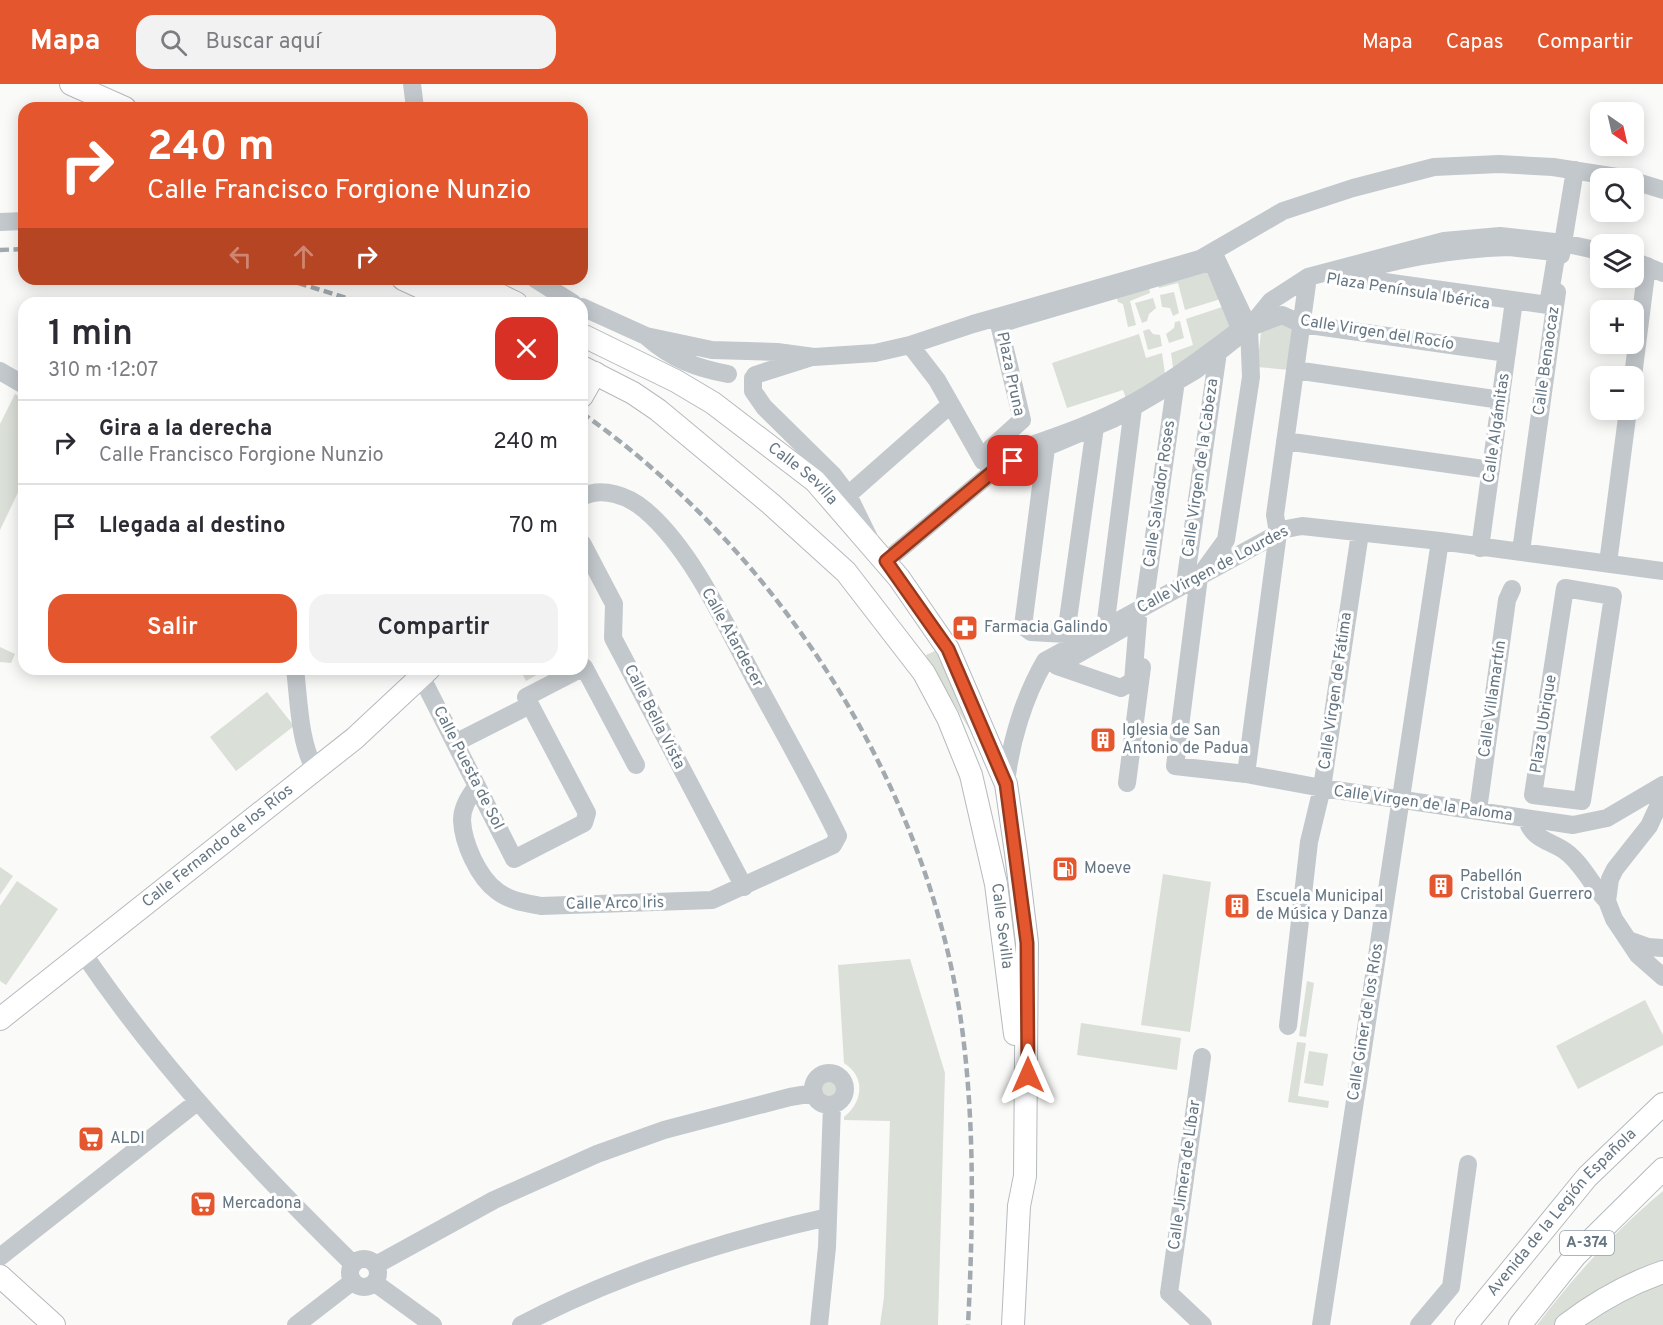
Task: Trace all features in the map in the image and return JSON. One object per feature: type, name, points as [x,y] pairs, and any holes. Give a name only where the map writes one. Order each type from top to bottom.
[{"type":"main road","points":[[71,84],[106,91],[118,102]]},
{"type":"main road","points":[[416,285],[442,297]]},
{"type":"main road","points":[[483,285],[505,297]]},
{"type":"main road","name":"Calle Sevilla","points":[[588,338],[676,381],[747,427],[814,481],[879,553],[948,649],[1006,784],[1027,943],[1025,1176],[1019,1206]]},
{"type":"main road","name":"Calle Sevilla","points":[[588,382],[633,393],[658,410],[771,504],[846,572],[921,669],[957,741],[973,783],[996,884],[1015,1026],[1015,1175],[1019,1206]]},
{"type":"main road","points":[[891,630],[905,637],[919,630],[923,624],[921,610]]},
{"type":"main road","points":[[921,669],[919,658],[922,650],[938,643],[948,649]]},
{"type":"main road","name":"Calle Fernando de los Ríos","points":[[0,1019],[315,770],[423,675]]},
{"type":"main road","points":[[957,741],[971,753],[983,758],[994,754]]},
{"type":"main road","name":"Avenida de la Legión Española","points":[[1466,1325],[1587,1177],[1663,1104]]},
{"type":"main road","name":"A-374","points":[[1520,1325],[1575,1256],[1663,1169]]},
{"type":"main road","points":[[1012,1325],[1019,1206]]},
{"type":"main road","points":[[1566,1325],[1637,1280],[1663,1272]]},
{"type":"main road","points":[[0,1276],[54,1325]]},
{"type":"street","points":[[412,84],[414,102]]},
{"type":"street","points":[[588,311],[646,336],[712,350],[777,352],[814,357],[875,353],[910,345],[984,321],[1180,265],[1213,252],[1283,211],[1353,188],[1434,167],[1499,164],[1590,172]]},
{"type":"street","name":"Calle Benaocaz","points":[[1521,551],[1551,308],[1575,170]]},
{"type":"street","points":[[1644,185],[1663,190]]},
{"type":"street","points":[[0,222],[18,221]]},
{"type":"street","name":"Plaza Península Ibérica","points":[[1308,278],[1444,241],[1500,236],[1563,243],[1590,249]]},
{"type":"street","name":"Plaza Península Ibérica","points":[[1509,247],[1551,250],[1556,257],[1551,308],[1491,297],[1342,276],[1376,264],[1460,248],[1509,247]]},
{"type":"street","points":[[1192,580],[1226,540],[1251,377],[1244,327],[1213,252]]},
{"type":"street","name":"Plaza Pruna","points":[[1206,263],[1214,265],[1244,327],[1193,365],[1130,404],[1093,422],[998,457],[992,448],[1022,420],[999,324],[1206,263]]},
{"type":"street","points":[[1634,366],[1648,267]]},
{"type":"street","points":[[1246,774],[1278,532],[1275,515],[1308,278]]},
{"type":"street","points":[[744,352],[757,361],[753,391],[764,407],[833,476],[848,495],[879,553],[997,468],[1095,427],[1133,408],[1176,381],[1218,352],[1271,301],[1308,278]]},
{"type":"street","name":"Plaza Península Ibérica","points":[[1308,278],[1513,308],[1551,308]]},
{"type":"street","points":[[544,285],[564,297]]},
{"type":"street","name":"Calle Algámitas","points":[[1480,548],[1513,308]]},
{"type":"street","name":"Calle Virgen del Rocío","points":[[1244,327],[1282,315],[1302,324],[1507,353]]},
{"type":"street","points":[[646,336],[667,354],[697,368],[728,374],[742,382],[814,357]]},
{"type":"street","points":[[910,345],[937,380],[983,461],[997,468]]},
{"type":"street","points":[[728,374],[727,360],[744,352]]},
{"type":"street","name":"Calle Virgen de la Cabeza","points":[[1174,766],[1192,580],[1192,524],[1218,352]]},
{"type":"street","points":[[764,407],[763,390],[777,370]]},
{"type":"street","points":[[1295,370],[1501,400]]},
{"type":"street","points":[[0,371],[18,382]]},
{"type":"street","name":"Calle Salvador Roses","points":[[1144,610],[1176,381]]},
{"type":"street","points":[[848,495],[950,405]]},
{"type":"street","points":[[1105,628],[1133,408]]},
{"type":"street","points":[[1608,563],[1627,420]]},
{"type":"street","points":[[1046,448],[1023,626],[1031,632],[1071,639],[1095,427]]},
{"type":"street","points":[[1285,441],[1491,470]]},
{"type":"street","name":"Calle Atardecer","points":[[588,493],[614,493],[644,509],[669,536],[729,632],[838,836]]},
{"type":"street","name":"Calle Virgen de Lourdes","points":[[1006,784],[1016,731],[1032,687],[1045,661],[1071,639],[1105,628],[1144,610],[1278,532],[1302,526],[1521,551],[1663,571]]},
{"type":"street","name":"Calle Virgen de Fátima","points":[[1288,1026],[1309,842],[1322,788],[1360,533]]},
{"type":"street","name":"Calle Giner de los Ríos","points":[[1321,1325],[1440,541]]},
{"type":"street","name":"Calle Bella Vista","points":[[588,554],[614,604],[613,638],[744,887]]},
{"type":"street","name":"Plaza Ubrique","points":[[1565,588],[1613,596],[1582,801],[1533,795],[1565,588]]},
{"type":"street","name":"Calle Villamartín","points":[[1478,810],[1508,600],[1512,589]]},
{"type":"street","points":[[1144,610],[1133,681],[1121,688],[1057,666],[1062,663],[1144,610]]},
{"type":"street","points":[[1127,783],[1144,610]]},
{"type":"street","points":[[296,675],[309,759],[315,770]]},
{"type":"street","name":"Calle Puesta de Sol","points":[[426,675],[454,743],[514,859],[584,823],[587,813],[530,705]]},
{"type":"street","points":[[454,743],[530,705],[526,697],[568,675]]},
{"type":"street","points":[[588,675],[636,765]]},
{"type":"street","points":[[994,754],[1008,746],[1016,731]]},
{"type":"street","name":"Calle Virgen de la Paloma","points":[[1174,766],[1246,774],[1282,783],[1573,825],[1593,823],[1621,811],[1663,785]]},
{"type":"street","name":"Calle Arco Iris","points":[[477,786],[466,801],[462,820],[468,845],[486,881],[498,892],[519,902],[541,906],[712,900],[833,845],[838,836]]},
{"type":"street","points":[[1607,901],[1610,879],[1615,869],[1649,826],[1663,796]]},
{"type":"street","points":[[1527,819],[1530,828],[1538,836],[1571,855],[1607,901],[1619,928],[1631,941],[1638,955],[1663,977]]},
{"type":"street","points":[[1631,941],[1648,947],[1663,948]]},
{"type":"street","points":[[83,953],[137,1029],[197,1102],[353,1272],[363,1287],[375,1283],[379,1275],[376,1264],[367,1258],[353,1272],[296,1325]]},
{"type":"street","name":"Calle Jimera de Líbar","points":[[1202,1057],[1169,1293],[1203,1325]]},
{"type":"street","points":[[819,1325],[828,1217],[832,1105],[844,1095],[846,1088],[840,1077],[831,1073],[823,1074],[814,1084],[814,1093],[820,1102],[832,1105]]},
{"type":"street","points":[[376,1264],[494,1200],[597,1154],[664,1130],[790,1097],[814,1093]]},
{"type":"street","points":[[0,1257],[197,1102]]},
{"type":"street","points":[[1419,1325],[1451,1287],[1468,1164]]},
{"type":"street","points":[[521,1325],[566,1301],[640,1269],[718,1244],[828,1217]]},
{"type":"street","points":[[375,1283],[433,1325]]},
{"type":"shaded area","points":[[1207,267],[1224,298],[1185,310],[1178,283],[1159,288],[1157,280]]},
{"type":"shaded area","points":[[1148,282],[1150,293],[1130,301],[1136,325],[1128,327],[1123,304],[1118,302],[1115,292]]},
{"type":"shaded area","points":[[1174,292],[1179,313],[1173,316],[1170,308],[1162,307],[1160,295]]},
{"type":"shaded area","points":[[1153,298],[1156,308],[1149,314],[1147,321],[1142,323],[1135,303]]},
{"type":"shaded area","points":[[1228,305],[1236,325],[1174,375],[1171,353],[1193,345],[1186,319]]},
{"type":"shaded area","points":[[1180,321],[1184,338],[1169,343],[1166,334],[1174,328],[1175,322]]},
{"type":"shaded area","points":[[1272,323],[1290,323],[1295,332],[1290,370],[1257,367],[1261,332]]},
{"type":"shaded area","points":[[1149,329],[1153,334],[1160,335],[1162,346],[1148,350],[1143,331]]},
{"type":"shaded area","points":[[1139,334],[1146,358],[1162,353],[1166,381],[1128,404],[1123,390],[1067,408],[1052,363]]},
{"type":"shaded area","points":[[15,394],[18,396],[18,492],[0,530],[0,424]]},
{"type":"shaded area","points":[[0,647],[15,654],[11,663],[0,662]]},
{"type":"shaded area","points":[[935,651],[939,653],[977,742],[927,659],[926,655]]},
{"type":"shaded area","points":[[523,675],[536,675],[526,681]]},
{"type":"shaded area","points":[[267,692],[294,726],[236,771],[210,737]]},
{"type":"shaded area","points":[[0,867],[13,876],[0,895]]},
{"type":"shaded area","points":[[1163,874],[1211,882],[1190,1032],[1141,1025]]},
{"type":"shaded area","points":[[17,881],[58,909],[6,985],[0,981],[0,906]]},
{"type":"shaded area","points":[[910,959],[945,1073],[938,1325],[880,1325],[884,1297],[890,1121],[844,1120],[858,1097],[859,1082],[856,1075],[844,1063],[838,965]]},
{"type":"shaded area","points":[[1307,981],[1314,983],[1306,1037],[1299,1036]]},
{"type":"shaded area","points":[[1645,1000],[1663,1035],[1663,1045],[1578,1089],[1556,1046]]},
{"type":"shaded area","points":[[1081,1023],[1181,1038],[1177,1070],[1077,1055]]},
{"type":"shaded area","points":[[1297,1042],[1306,1043],[1298,1096],[1329,1101],[1328,1108],[1288,1102]]},
{"type":"shaded area","points":[[1309,1051],[1328,1054],[1323,1086],[1304,1083]]},
{"type":"shaded area","points":[[830,1079],[837,1082],[840,1089],[837,1096],[830,1099],[823,1096],[820,1089],[823,1082]]},
{"type":"shaded area","points":[[1663,1191],[1663,1325],[1537,1325],[1596,1254]]},
{"type":"railway","points":[[0,250],[18,249]]},
{"type":"railway","points":[[304,285],[344,297]]},
{"type":"railway","points":[[588,418],[654,470],[720,534],[781,605],[834,682],[879,764],[917,850],[944,938],[962,1028],[966,1065],[972,1176],[968,1325]]},
{"type":"place","name":"Farmacia Galindo","points":[[965,628]]},
{"type":"place","name":"Iglesia de San Antonio de Padua","points":[[1103,740]]},
{"type":"place","name":"Moeve","points":[[1065,869]]},
{"type":"place","name":"Pabellón Cristobal Guerrero","points":[[1441,886]]},
{"type":"place","name":"Escuela Municipal de Música y Danza","points":[[1237,906]]},
{"type":"place","name":"ALDI","points":[[91,1139]]},
{"type":"place","name":"Mercadona","points":[[203,1204]]},
{"type":"route","points":[[1013,461],[997,468],[907,546],[886,561],[948,649],[1006,784],[1027,943],[1028,1075]]}]
